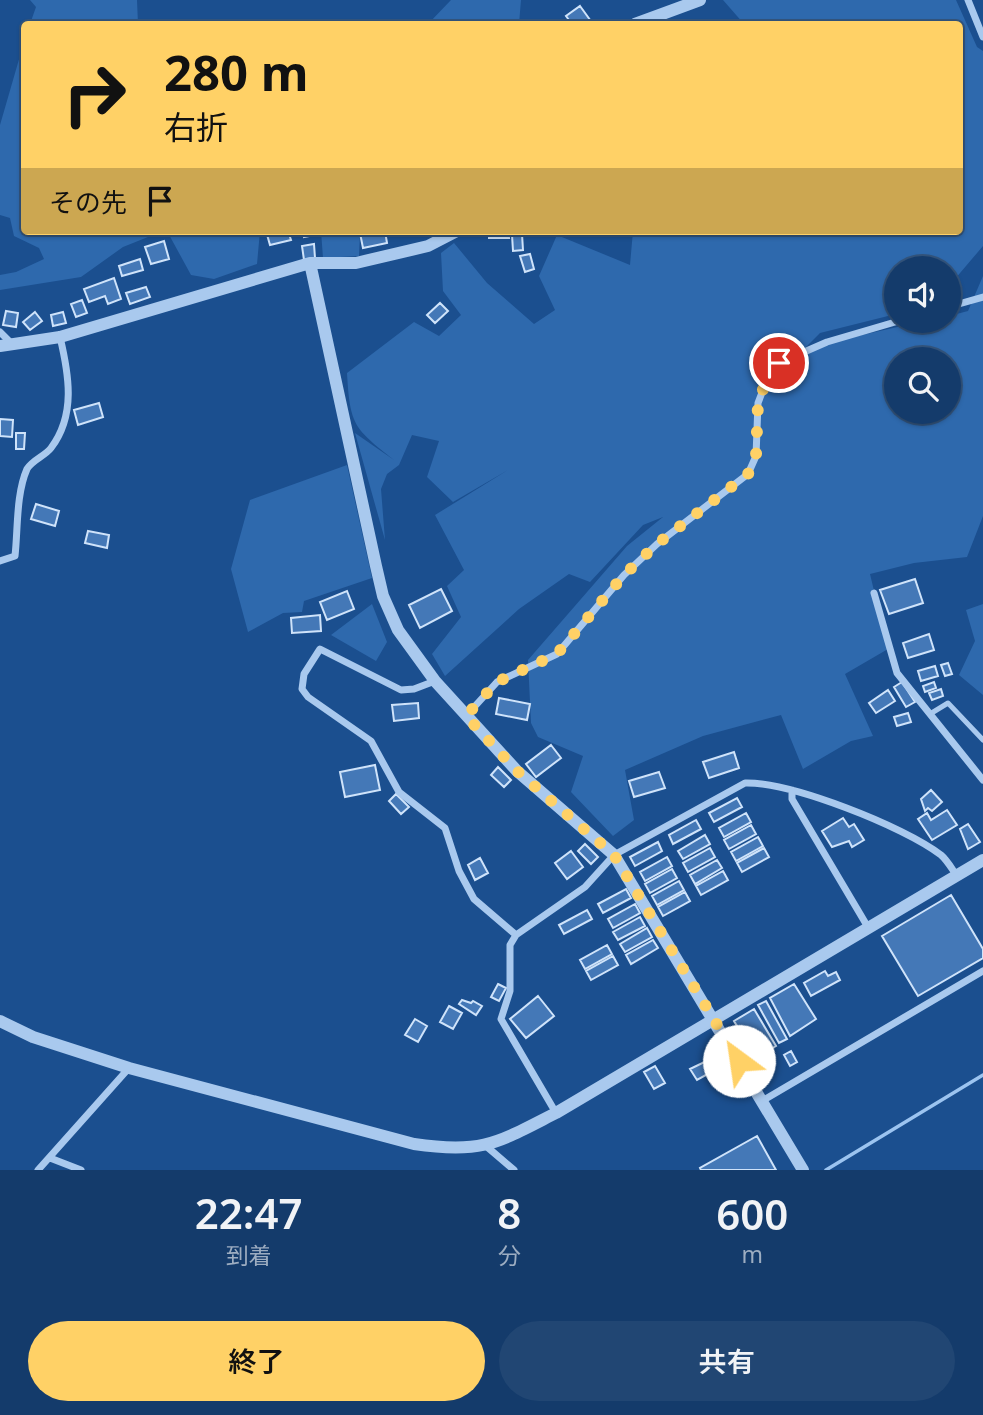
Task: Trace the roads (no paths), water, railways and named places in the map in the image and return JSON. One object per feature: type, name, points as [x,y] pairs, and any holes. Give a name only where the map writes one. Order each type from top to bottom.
[{"type":"street","points":[[643,21],[701,0]]},
{"type":"street","points":[[968,0],[983,37]]},
{"type":"street","points":[[0,332],[7,346],[60,337],[310,263],[369,260],[428,246],[449,235]]},
{"type":"street","points":[[310,263],[383,596],[398,630],[435,681],[517,771],[614,855],[803,1170]]},
{"type":"street","points":[[961,304],[983,298]]},
{"type":"street","points":[[466,716],[497,682],[557,654],[649,552],[748,474],[756,456],[758,403],[768,376],[779,363],[827,342],[884,325]]},
{"type":"street","points":[[0,561],[15,556],[23,482],[29,466],[50,450],[65,424],[70,404],[60,337]]},
{"type":"street","points":[[874,593],[897,673],[983,780]]},
{"type":"street","points":[[435,681],[414,689],[401,690],[320,649],[304,674],[302,689],[308,697],[371,741],[383,758],[399,792],[444,828],[459,871],[474,899],[516,935]]},
{"type":"street","points":[[556,1113],[501,1019],[510,991],[510,945],[516,935],[585,887],[614,855],[745,783],[766,782],[867,815],[942,855],[958,877]]},
{"type":"street","points":[[792,790],[792,799],[869,929]]},
{"type":"street","points":[[0,1021],[33,1037],[129,1068],[414,1144],[440,1148],[486,1146],[507,1139],[556,1113],[983,860]]},
{"type":"street","points":[[762,1101],[983,971]]},
{"type":"street","points":[[38,1170],[129,1068]]},
{"type":"street","points":[[486,1146],[514,1170]]},
{"type":"street","points":[[50,1158],[81,1170]]},
{"type":"lane","points":[[930,714],[948,703],[983,740]]},
{"type":"waterway","points":[[826,1170],[983,1075]]}]
